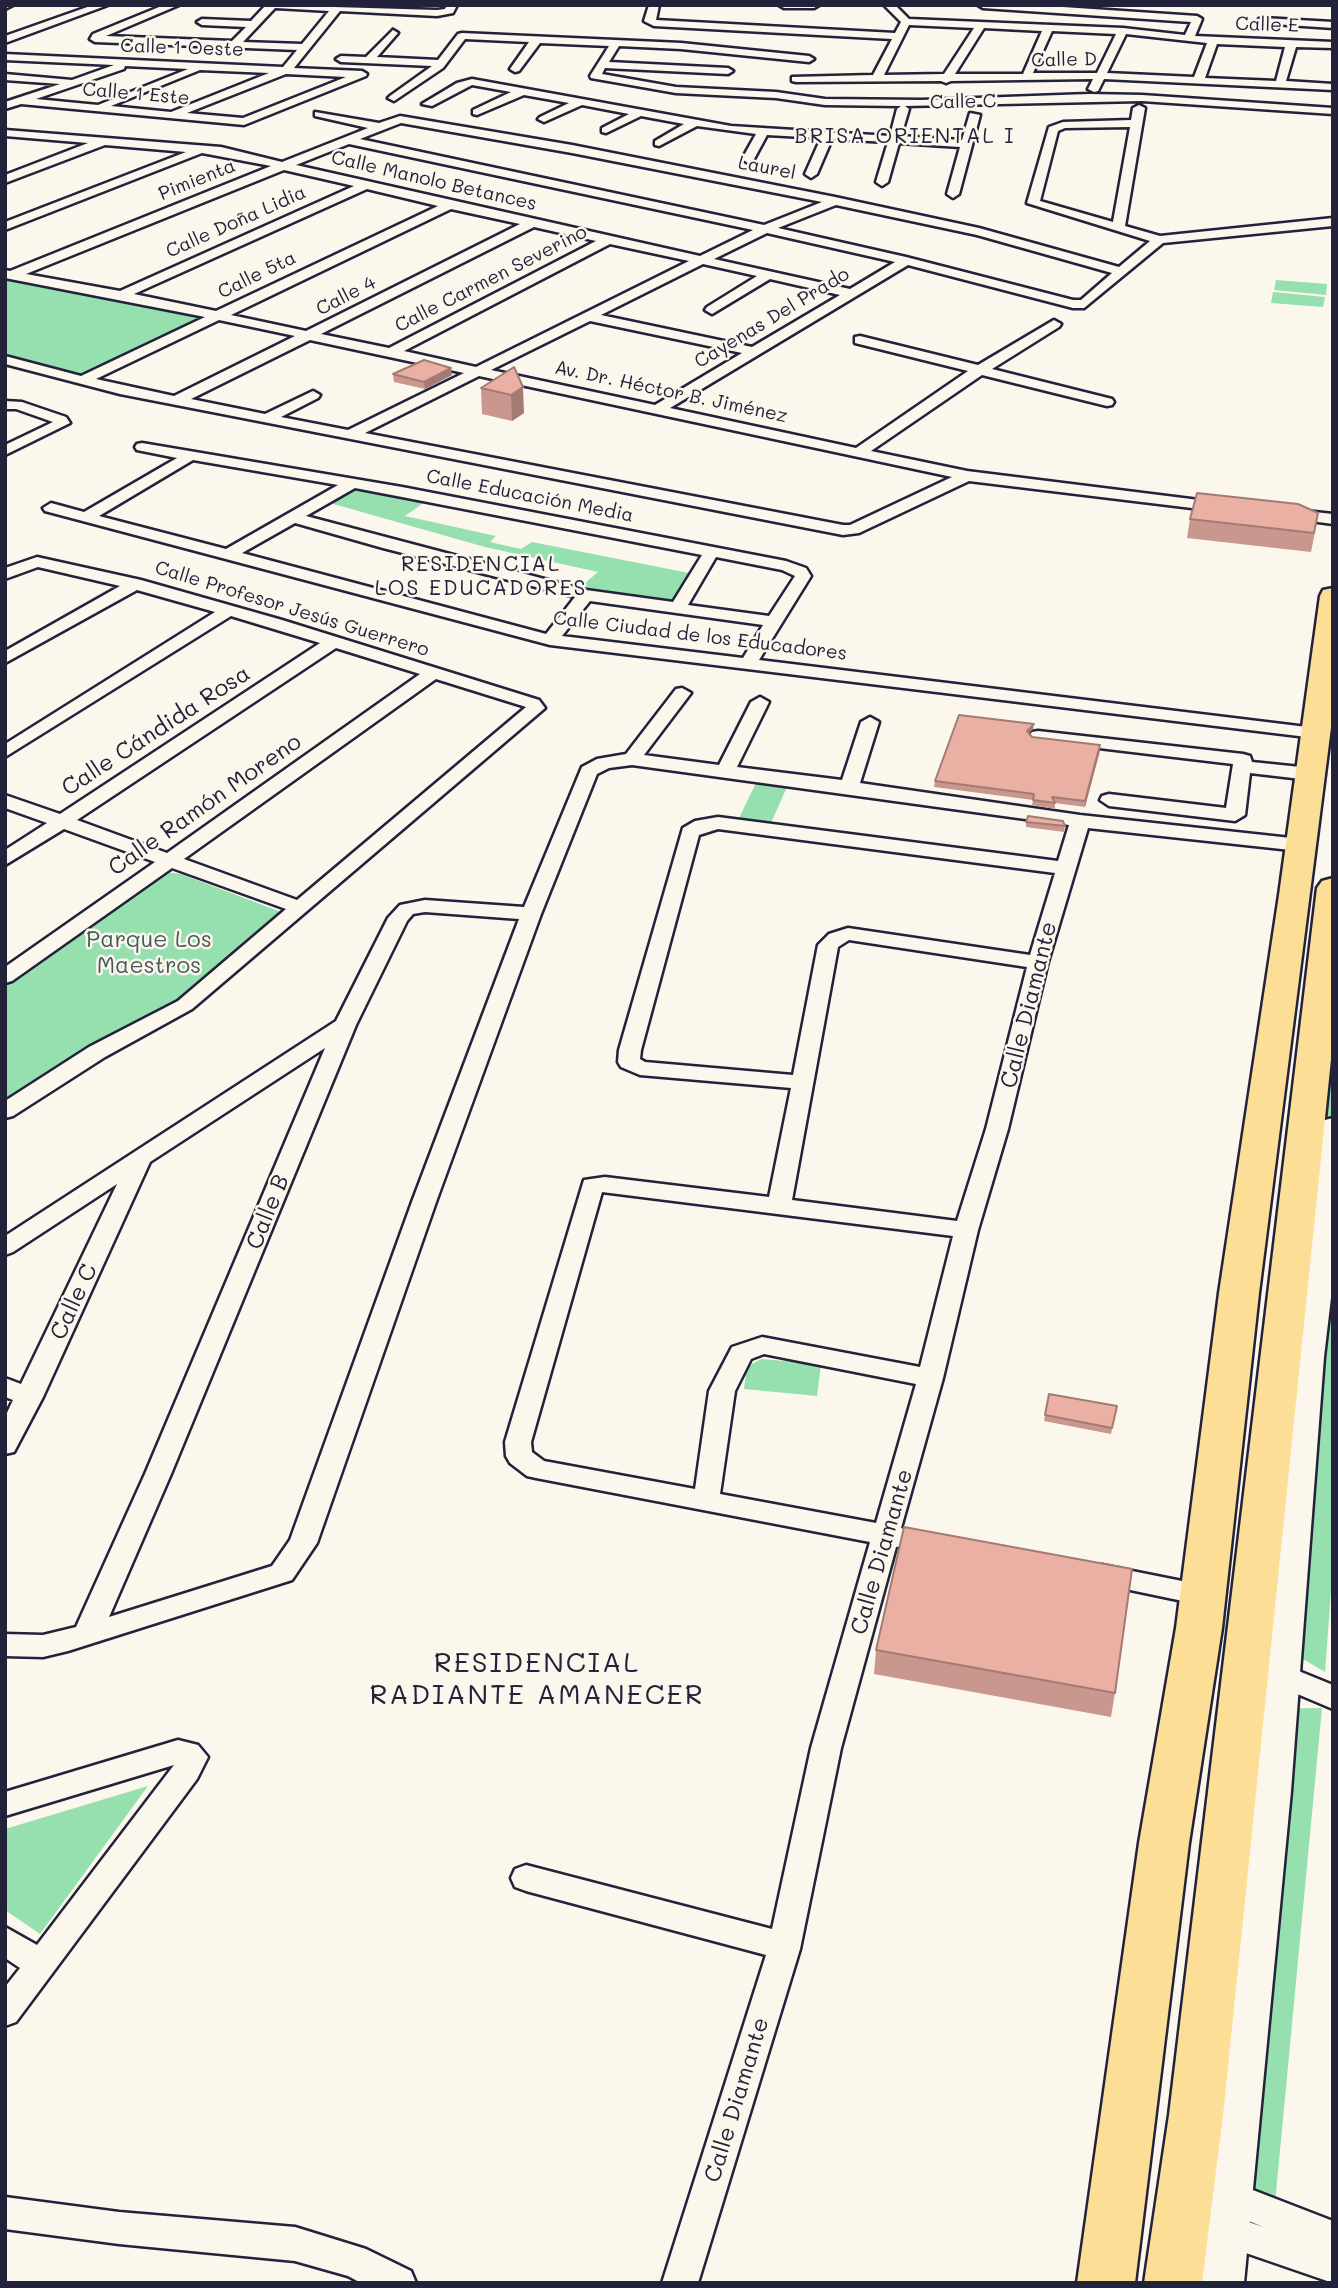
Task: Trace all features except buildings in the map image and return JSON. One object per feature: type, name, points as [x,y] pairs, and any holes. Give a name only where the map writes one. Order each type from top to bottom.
[{"type":"main road","points":[[1106,2283],[1164,1843],[1202,1595],[1239,1293],[1333,596]]},
{"type":"main road","points":[[1173,2283],[1196,2115],[1241,1723],[1284,1300],[1333,888]]},
{"type":"street","points":[[5,40],[103,5]]},
{"type":"street","points":[[174,5],[93,37],[306,52]]},
{"type":"street","points":[[234,45],[274,5],[448,9]]},
{"type":"street","points":[[654,5],[649,21],[654,23],[819,46]]},
{"type":"street","points":[[783,5],[814,5]]},
{"type":"street","points":[[876,80],[906,22],[889,5]]},
{"type":"street","points":[[983,5],[1197,19],[1189,38]]},
{"type":"street","points":[[172,115],[286,69],[296,57],[306,52],[337,8]]},
{"type":"street","points":[[1264,21],[1333,25]]},
{"type":"street","points":[[202,22],[254,24]]},
{"type":"street","name":"Calle E","points":[[906,22],[1123,32],[1213,41],[1333,45]]},
{"type":"street","points":[[946,80],[981,25]]},
{"type":"street","points":[[1026,78],[1048,28]]},
{"type":"street","points":[[1089,97],[1123,32]]},
{"type":"street","points":[[369,60],[393,33]]},
{"type":"street","points":[[394,98],[433,71],[462,36],[739,51],[819,46],[900,36]]},
{"type":"street","points":[[479,84],[510,70],[537,39]]},
{"type":"street","points":[[1198,81],[1213,41]]},
{"type":"street","points":[[595,76],[616,43]]},
{"type":"street","points":[[1280,85],[1292,45]]},
{"type":"street","points":[[819,46],[796,79],[813,88],[857,102]]},
{"type":"street","points":[[717,93],[739,51]]},
{"type":"street","name":"Calle 1 Oeste","points":[[5,57],[286,69],[358,73],[361,76],[248,121]]},
{"type":"street","points":[[332,59],[439,63]]},
{"type":"street","points":[[5,106],[133,63]]},
{"type":"street","points":[[602,65],[728,71]]},
{"type":"street","points":[[96,108],[204,66]]},
{"type":"street","name":"Calle C","points":[[595,76],[676,90],[776,95],[825,121],[857,102],[992,102],[1089,97],[1333,111]]},
{"type":"street","name":"Calle D","points":[[796,79],[946,80],[1102,76],[1333,87]]},
{"type":"street","points":[[5,78],[77,82]]},
{"type":"street","points":[[477,112],[531,82]]},
{"type":"street","points":[[428,103],[461,85],[479,84],[632,113],[762,133],[825,121],[894,140],[966,144]]},
{"type":"street","points":[[544,119],[593,92]]},
{"type":"street","points":[[1118,229],[1142,98]]},
{"type":"street","name":"Calle 1 Este","points":[[22,101],[248,121]]},
{"type":"street","points":[[606,130],[648,102]]},
{"type":"street","points":[[882,182],[904,109]]},
{"type":"street","points":[[659,143],[709,111]]},
{"type":"street","points":[[319,114],[380,127]]},
{"type":"street","points":[[953,194],[974,115]]},
{"type":"street","name":"Pimienta","points":[[7,275],[403,119]]},
{"type":"street","name":"Laurel","points":[[403,119],[835,201],[979,232],[1121,272]]},
{"type":"street","points":[[811,174],[825,121]]},
{"type":"street","points":[[1136,122],[1063,125],[1053,129],[1033,203],[1159,240],[1333,222]]},
{"type":"street","points":[[748,159],[762,133]]},
{"type":"street","name":"Calle Manolo Betances","points":[[7,134],[203,149],[851,293]]},
{"type":"street","points":[[349,140],[765,229],[906,261],[1073,304],[1084,304],[1159,240]]},
{"type":"street","points":[[5,179],[107,141]]},
{"type":"street","points":[[5,226],[203,149]]},
{"type":"street","name":"Calle Doña Lidia","points":[[121,295],[366,185]]},
{"type":"street","points":[[349,435],[765,229],[835,201]]},
{"type":"street","name":"Calle 5ta","points":[[81,381],[450,205]]},
{"type":"street","name":"Calle 4","points":[[176,401],[532,223]]},
{"type":"street","name":"Calle Carmen Severino","points":[[392,352],[608,240]]},
{"type":"street","name":"Cayenas Del Prado","points":[[658,409],[906,261]]},
{"type":"street","name":"Av. Dr. Héctor B. Jiménez","points":[[7,275],[218,315],[967,476],[1244,509]]},
{"type":"street","points":[[712,310],[768,275]]},
{"type":"street","points":[[590,317],[752,351]]},
{"type":"street","points":[[860,452],[980,370],[1054,324]]},
{"type":"street","points":[[860,340],[1107,402]]},
{"type":"street","points":[[5,359],[81,381],[176,401],[849,531],[967,476]]},
{"type":"street","points":[[266,419],[313,395]]},
{"type":"street","points":[[5,405],[17,405],[61,419],[63,423],[5,451]]},
{"type":"street","name":"Calle Educación Media","points":[[142,447],[353,483],[786,566],[800,571],[803,576],[747,664]]},
{"type":"street","points":[[86,517],[190,456]]},
{"type":"street","points":[[229,554],[353,483]]},
{"type":"street","points":[[1293,515],[1326,507],[1333,502]]},
{"type":"street","name":"Calle Ciudad de los Educadores","points":[[51,508],[551,640],[1315,733]]},
{"type":"street","points":[[1269,512],[1333,519]]},
{"type":"street","points":[[1293,515],[1333,534]]},
{"type":"street","points":[[295,518],[586,595],[775,622]]},
{"type":"street","points":[[678,608],[711,553]]},
{"type":"street","points":[[5,574],[37,562]]},
{"type":"street","name":"Calle Profesor Jesús Guerrero","points":[[37,562],[135,583],[533,704],[535,710],[302,908]]},
{"type":"street","points":[[5,658],[135,583]]},
{"type":"street","points":[[551,640],[586,595]]},
{"type":"street","points":[[5,752],[226,611]]},
{"type":"street","name":"Calle Cándida Rosa","points":[[5,859],[334,642]]},
{"type":"street","name":"Calle Ramón Moreno","points":[[5,977],[433,673]]},
{"type":"street","points":[[632,759],[682,693]]},
{"type":"street","points":[[726,770],[760,702]]},
{"type":"street","points":[[849,787],[870,722]]},
{"type":"street","points":[[1038,736],[1243,760],[1235,815],[1109,800]]},
{"type":"street","points":[[5,1645],[44,1646],[282,1573],[303,1543],[424,1202],[531,914],[589,771],[604,763],[632,759],[1080,821],[1300,845]]},
{"type":"street","points":[[1242,767],[1310,774]]},
{"type":"street","points":[[5,800],[302,908]]},
{"type":"street","name":"Calle Diamante","points":[[680,2283],[785,1946],[826,1748],[888,1536],[966,1230],[998,1129],[1038,962],[1080,821]]},
{"type":"street","points":[[803,1082],[640,1068],[629,1062],[630,1050],[690,832],[702,825],[718,823],[1064,868]]},
{"type":"street","name":"Calle B","points":[[87,1634],[158,1474],[345,1026],[398,918],[407,909],[425,906],[531,914]]},
{"type":"street","points":[[5,1111],[97,1052],[185,1005],[302,908]]},
{"type":"street","points":[[779,1205],[828,945],[836,938],[848,934],[1038,962]]},
{"type":"street","points":[[5,1247],[345,1026]]},
{"type":"street","points":[[1218,2283],[1243,2219],[1279,1674],[1306,1357],[1333,1128]]},
{"type":"street","name":"Calle C","points":[[5,1445],[30,1397],[141,1157]]},
{"type":"street","points":[[927,1543],[536,1469],[519,1456],[518,1442],[586,1196],[592,1185],[605,1184],[966,1230]]},
{"type":"street","points":[[706,1502],[722,1391],[741,1353],[762,1345],[930,1378]]},
{"type":"street","points":[[5,1387],[30,1397]]},
{"type":"street","points":[[1084,1572],[1202,1595]]},
{"type":"street","points":[[1279,1674],[1333,1698]]},
{"type":"street","points":[[5,1804],[178,1752],[188,1753],[193,1757],[192,1762],[5,2012]]},
{"type":"street","points":[[526,1878],[785,1946]]},
{"type":"street","points":[[5,1940],[41,1965]]},
{"type":"street","points":[[5,2213],[119,2228],[295,2244],[354,2261],[398,2283]]},
{"type":"street","points":[[1243,2219],[1333,2238]]},
{"type":"street","points":[[1243,2219],[1333,2268]]},
{"type":"green space","points":[[17,276],[206,316],[86,378],[5,355],[5,281]]},
{"type":"green space","points":[[1276,280],[1327,284],[1326,295],[1274,290]]},
{"type":"green space","points":[[1273,292],[1325,297],[1323,307],[1271,303]]},
{"type":"green space","points":[[355,488],[426,501],[405,516],[496,536],[490,542],[521,549],[532,542],[689,573],[673,602],[605,595],[578,589],[598,572],[485,547],[330,503]]},
{"type":"green space","points":[[756,783],[787,787],[770,825],[738,820]]},
{"type":"green space","name":"Parque Los Maestros","points":[[165,872],[181,874],[281,912],[179,1001],[5,1101],[5,986]]},
{"type":"green space","points":[[1333,964],[1333,1565],[1325,1672],[1291,1652]]},
{"type":"green space","points":[[761,1359],[821,1364],[817,1396],[744,1389],[747,1367]]},
{"type":"green space","points":[[1322,1708],[1275,2203],[1188,2164],[1244,1709]]},
{"type":"green space","points":[[148,1786],[40,1934],[5,1910],[5,1829]]},
{"type":"district","name":"BRISA ORIENTAL I","points":[[905,137]]},
{"type":"district","name":"RESIDENCIAL LOS EDUCADORES","points":[[481,577]]},
{"type":"district","name":"RESIDENCIAL RADIANTE AMANECER","points":[[537,1679]]}]
